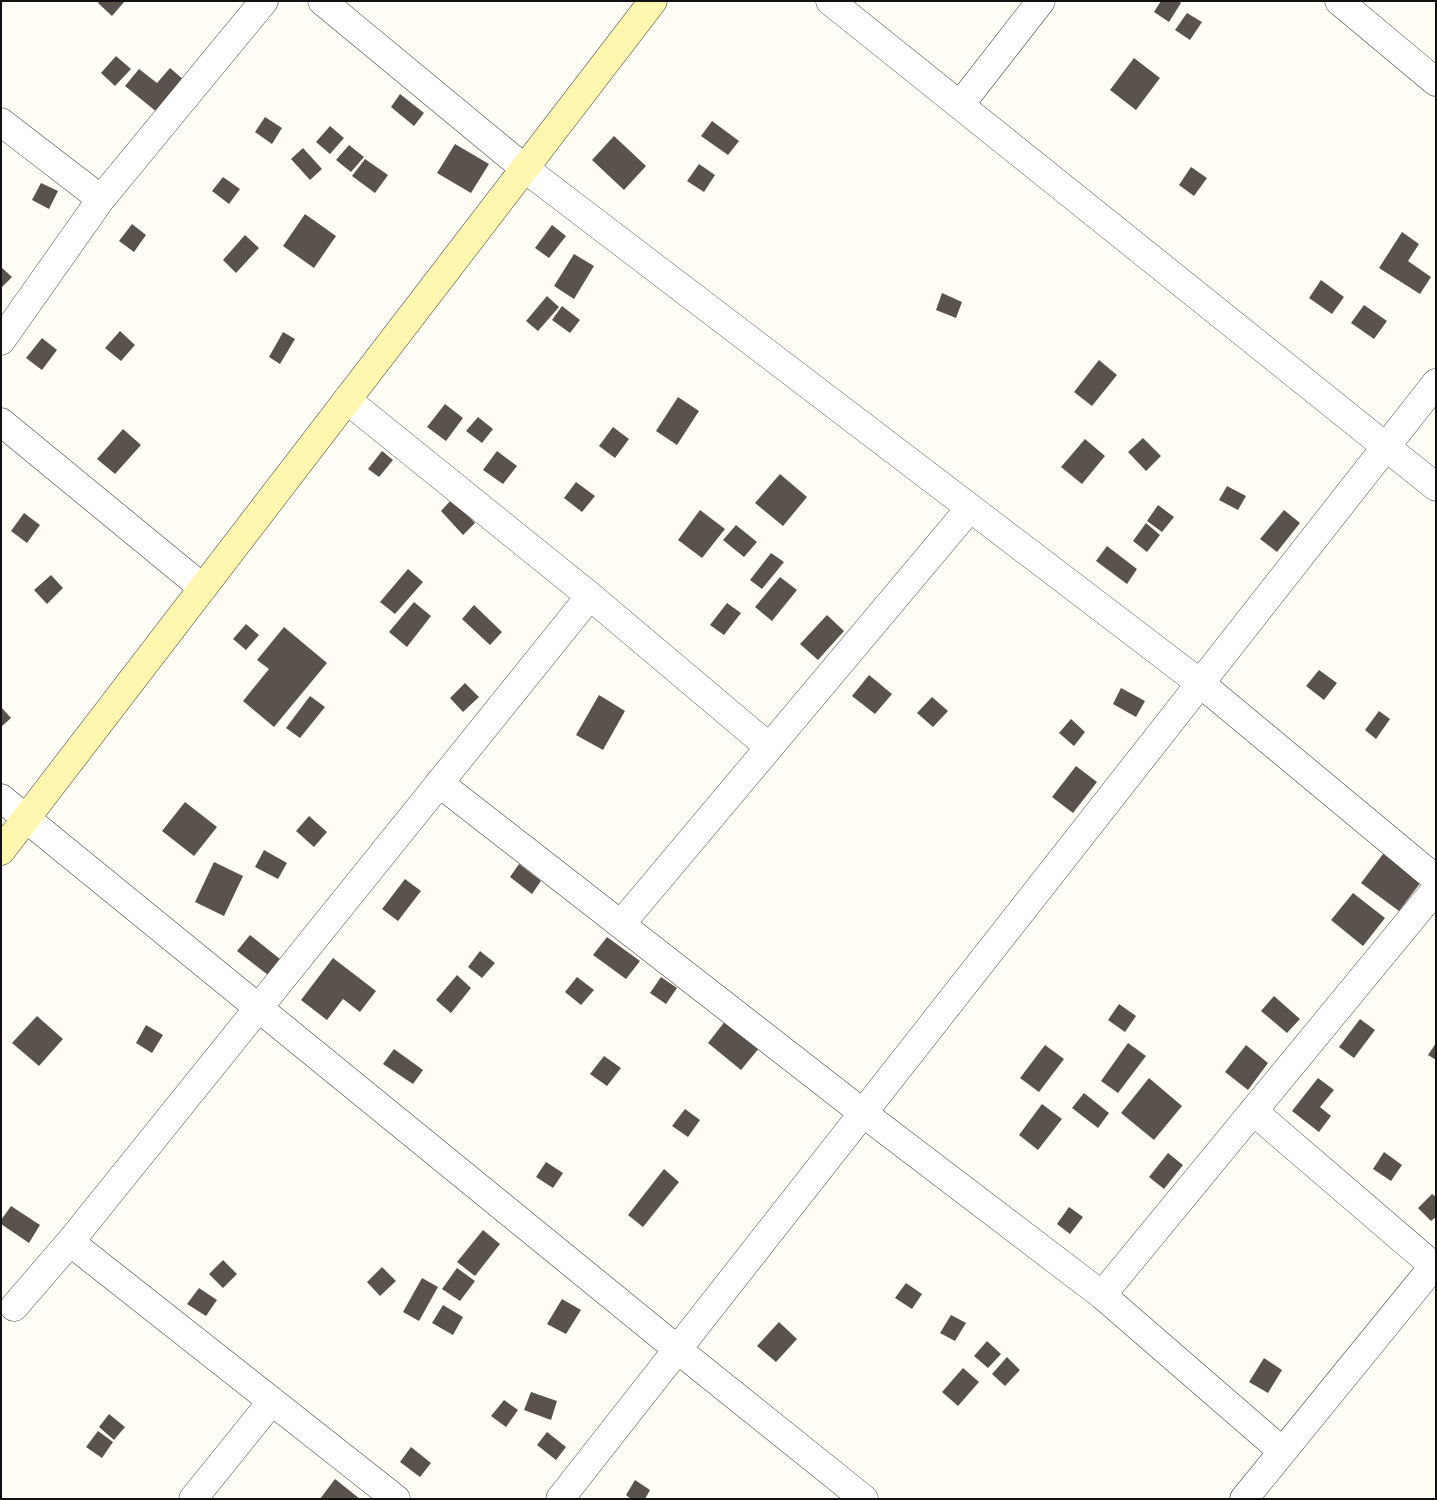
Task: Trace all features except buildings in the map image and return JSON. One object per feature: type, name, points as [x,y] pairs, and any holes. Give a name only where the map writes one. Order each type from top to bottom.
[{"type":"main road","points":[[1,851],[654,1]]},
{"type":"street","points":[[1,341],[101,199],[264,1]]},
{"type":"street","points":[[322,1],[524,168],[1200,683],[1436,879]]},
{"type":"street","points":[[830,1],[1436,487]]},
{"type":"street","points":[[960,105],[1041,1]]},
{"type":"street","points":[[1340,1],[1436,82]]},
{"type":"street","points":[[1,122],[101,199]]},
{"type":"street","points":[[560,1499],[1436,383]]},
{"type":"street","points":[[347,400],[590,596],[769,747]]},
{"type":"street","points":[[1,422],[203,588]]},
{"type":"street","points":[[621,924],[970,508]]},
{"type":"street","points":[[14,1308],[70,1242],[590,596]]},
{"type":"street","points":[[439,783],[863,1113],[1102,1295],[1282,1451]]},
{"type":"street","points":[[1,798],[864,1499]]},
{"type":"street","points":[[1102,1295],[1436,889]]},
{"type":"street","points":[[1244,1499],[1435,1266],[1253,1111]]},
{"type":"street","points":[[70,1242],[396,1499]]},
{"type":"street","points":[[193,1499],[272,1401]]}]
